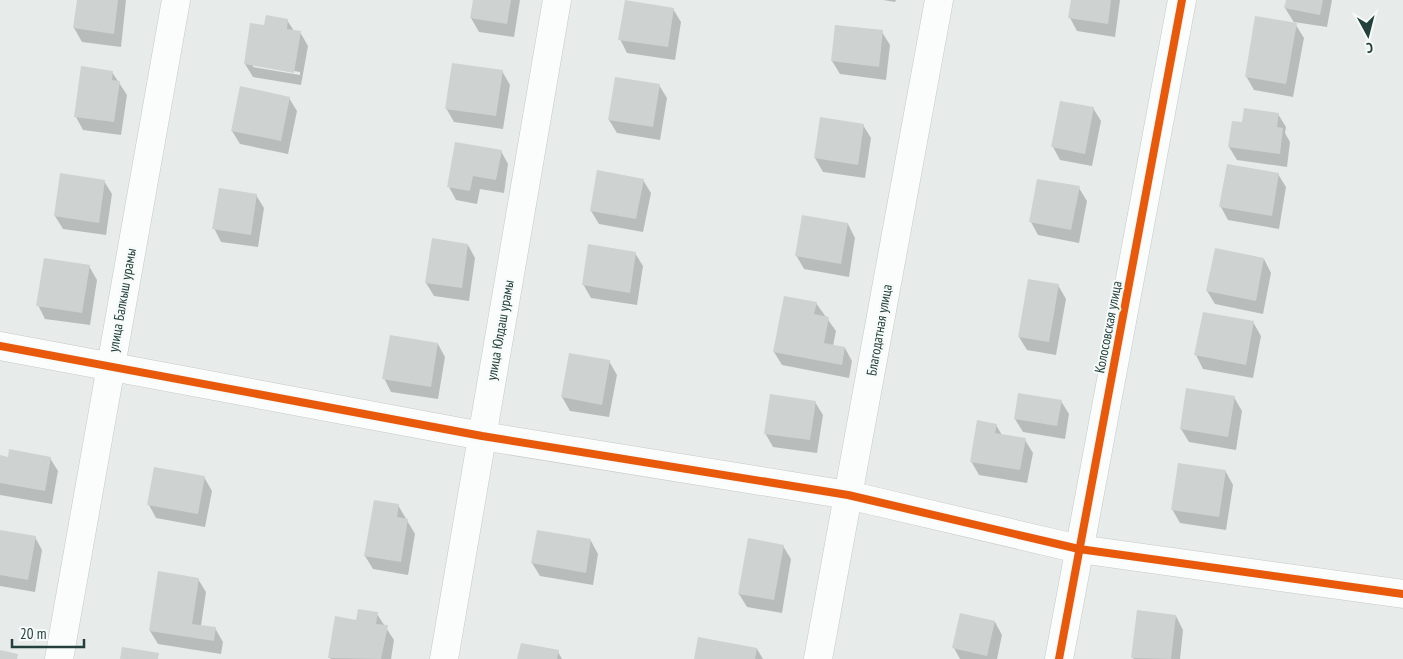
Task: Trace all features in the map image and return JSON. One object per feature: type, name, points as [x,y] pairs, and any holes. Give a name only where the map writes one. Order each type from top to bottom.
[{"type":"street","name":"улица Балкыш урамы","points":[[59,659],[176,0]]},
{"type":"street","name":"улица Юлдаш урамы","points":[[444,659],[557,0]]},
{"type":"street","name":"Благодатная улица","points":[[818,659],[939,0]]},
{"type":"street","name":"Колосовская улица","points":[[1058,659],[1182,0]]},
{"type":"street","points":[[0,346],[482,436],[848,495],[1079,550],[1403,594]]},
{"type":"building","points":[[77,0],[118,0],[114,34],[73,28]]},
{"type":"building","points":[[473,0],[511,0],[507,24],[470,18]]},
{"type":"building","points":[[625,0],[674,8],[668,47],[618,40]]},
{"type":"building","points":[[1071,0],[1111,0],[1108,24],[1068,18]]},
{"type":"building","points":[[1286,0],[1323,0],[1320,15],[1284,8]]},
{"type":"building","points":[[266,15],[288,19],[287,29],[301,31],[294,73],[244,64],[250,23],[264,25]]},
{"type":"building","points":[[1255,16],[1297,23],[1286,84],[1245,77]]},
{"type":"building","points":[[835,25],[883,30],[879,67],[831,61]]},
{"type":"building","points":[[452,63],[503,70],[496,116],[445,109]]},
{"type":"building","points":[[81,66],[113,71],[112,80],[120,81],[114,122],[74,117]]},
{"type":"building","points":[[615,77],[660,84],[653,127],[608,120]]},
{"type":"building","points":[[240,86],[290,97],[281,141],[231,131]]},
{"type":"building","points":[[1060,101],[1094,107],[1085,154],[1051,147]]},
{"type":"building","points":[[1244,108],[1279,113],[1277,127],[1283,128],[1280,154],[1228,147],[1232,121],[1242,122]]},
{"type":"building","points":[[820,117],[864,124],[858,165],[814,158]]},
{"type":"building","points":[[455,142],[502,150],[496,180],[473,176],[470,191],[447,187]]},
{"type":"building","points":[[1227,164],[1279,173],[1272,216],[1219,207]]},
{"type":"building","points":[[597,170],[644,179],[636,219],[590,211]]},
{"type":"building","points":[[60,173],[105,180],[99,223],[54,216]]},
{"type":"building","points":[[1037,179],[1080,186],[1071,230],[1029,222]]},
{"type":"building","points":[[219,188],[257,194],[251,235],[212,229]]},
{"type":"building","points":[[802,215],[848,223],[841,264],[795,256]]},
{"type":"building","points":[[432,238],[468,244],[462,288],[425,283]]},
{"type":"building","points":[[588,244],[636,252],[630,293],[582,285]]},
{"type":"building","points":[[1215,248],[1264,258],[1256,301],[1206,291]]},
{"type":"building","points":[[44,258],[90,265],[82,313],[36,306]]},
{"type":"building","points":[[1028,279],[1059,284],[1049,342],[1018,337]]},
{"type":"building","points":[[784,296],[817,302],[814,314],[829,317],[824,343],[845,347],[842,365],[773,352]]},
{"type":"building","points":[[1203,312],[1254,321],[1246,365],[1194,355]]},
{"type":"building","points":[[390,335],[438,343],[431,387],[382,379]]},
{"type":"building","points":[[569,353],[610,360],[602,405],[561,397]]},
{"type":"building","points":[[1186,388],[1235,396],[1228,437],[1180,429]]},
{"type":"building","points":[[1018,393],[1062,400],[1057,426],[1014,419]]},
{"type":"building","points":[[770,394],[816,401],[810,440],[764,434]]},
{"type":"building","points":[[977,420],[997,424],[995,433],[1026,438],[1020,470],[970,462]]},
{"type":"building","points":[[9,449],[51,457],[45,491],[0,483],[0,455],[8,457]]},
{"type":"building","points":[[1178,463],[1226,470],[1219,517],[1171,510]]},
{"type":"building","points":[[154,467],[205,476],[198,514],[147,505]]},
{"type":"building","points":[[374,500],[399,504],[397,517],[408,519],[401,562],[364,556]]},
{"type":"building","points":[[0,530],[36,536],[28,580],[0,575]]},
{"type":"building","points":[[537,530],[591,539],[586,573],[531,563]]},
{"type":"building","points":[[748,538],[784,545],[774,600],[738,594]]},
{"type":"building","points":[[158,571],[199,578],[192,624],[216,627],[214,641],[149,631]]},
{"type":"building","points":[[358,609],[378,612],[376,624],[388,625],[381,659],[328,658],[335,616],[356,620]]},
{"type":"building","points":[[1137,610],[1176,615],[1171,659],[1131,658]]},
{"type":"building","points":[[960,613],[995,621],[987,656],[952,648]]},
{"type":"building","points":[[698,637],[757,648],[755,659],[694,659]]},
{"type":"building","points":[[521,643],[559,650],[557,659],[517,659]]},
{"type":"building","points":[[122,647],[159,653],[158,659],[120,659]]},
{"type":"building","points":[[0,650],[18,654],[17,659],[0,659]]},
{"type":"cycle path","points":[[1059,659],[1182,0]]},
{"type":"cycle path","points":[[0,346],[482,436],[848,495],[1079,549],[1403,594]]}]
